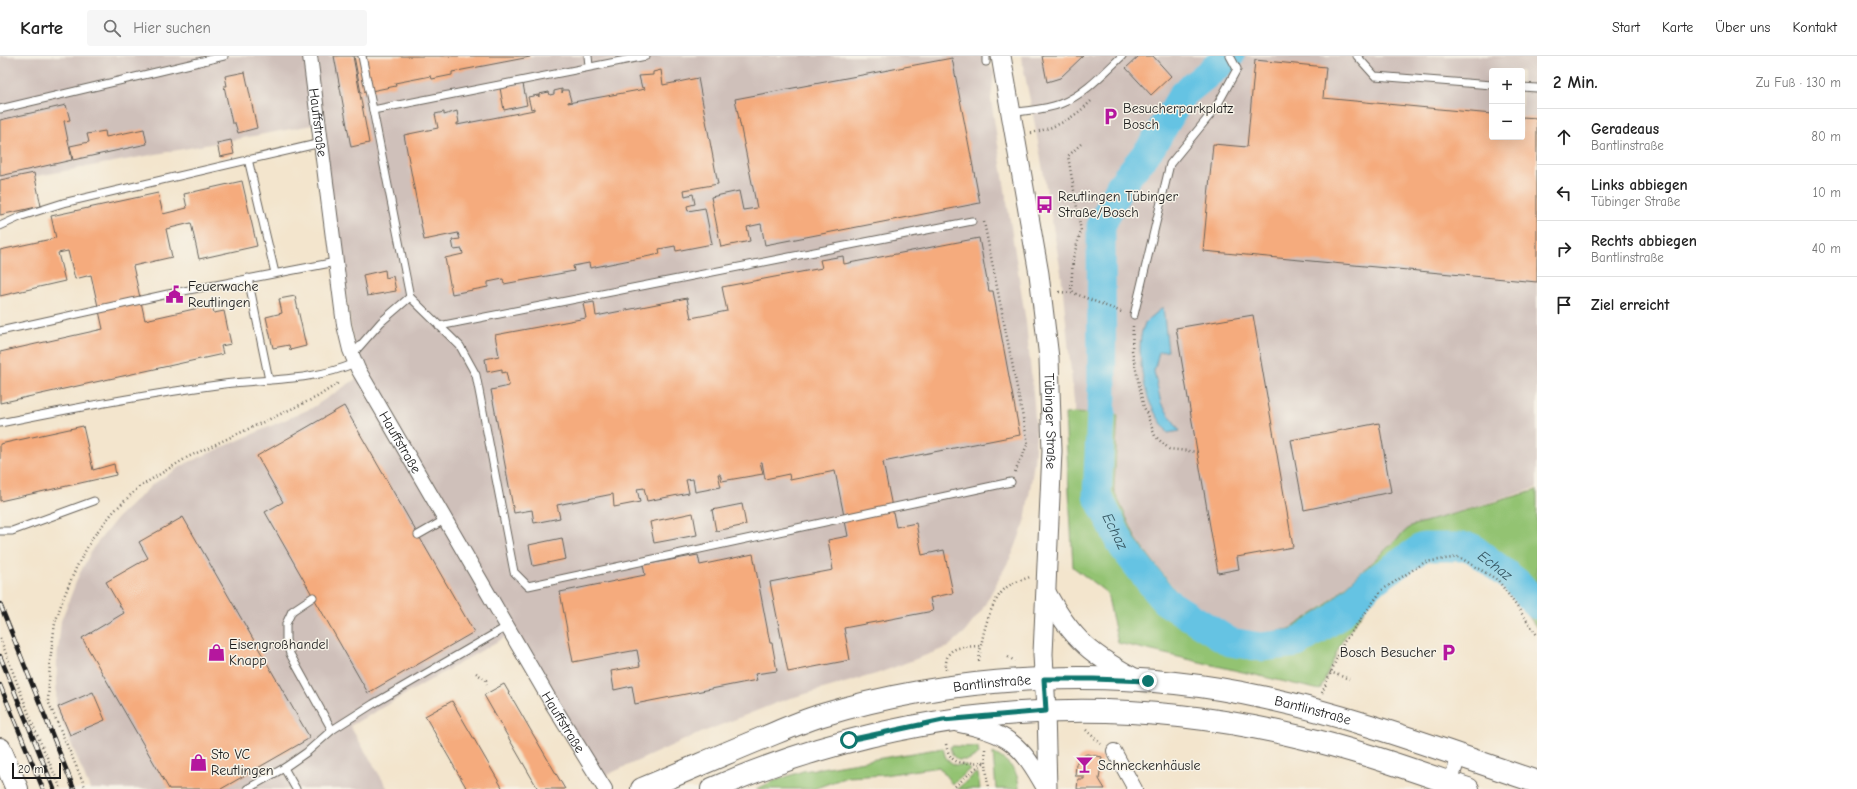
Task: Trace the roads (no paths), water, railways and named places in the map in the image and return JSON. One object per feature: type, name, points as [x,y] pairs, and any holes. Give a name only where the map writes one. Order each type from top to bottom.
[{"type":"main road","name":"Tübinger Straße","points":[[991,58],[1011,113],[1040,281],[1049,358],[1052,451],[1044,654],[1046,711]]},
{"type":"main road","points":[[1047,594],[1065,624],[1087,648],[1107,662],[1140,681]]},
{"type":"main road","name":"Bantlinstraße","points":[[642,789],[802,722],[831,713],[921,693],[981,684],[1044,679],[1140,681],[1207,688],[1266,698],[1351,720],[1537,782]]},
{"type":"main road","name":"Bantlinstraße","points":[[712,789],[786,759],[818,749],[883,732],[943,720],[1046,711],[1114,710],[1192,717],[1258,728],[1326,743],[1455,787]]},
{"type":"main road","points":[[0,749],[17,789]]},
{"type":"street","name":"Hauffstraße","points":[[310,56],[344,325],[355,362],[551,702],[600,778],[605,789]]},
{"type":"street","name":"Tübinger Straße","points":[[1046,711],[1047,789]]},
{"type":"street","points":[[943,720],[992,732],[1010,741],[1028,760],[1047,789]]},
{"type":"street","points":[[1114,751],[1135,789]]},
{"type":"street","points":[[1455,787],[1459,756]]},
{"type":"lane","points":[[0,109],[224,56]]},
{"type":"lane","points":[[362,56],[410,297],[460,346],[476,375],[514,572],[528,586],[1011,482]]},
{"type":"lane","points":[[588,56],[590,66]]},
{"type":"lane","points":[[372,110],[646,56]]},
{"type":"lane","points":[[1011,113],[1050,106],[1068,100],[1079,94],[1122,56]]},
{"type":"lane","points":[[1134,315],[1170,164],[1215,109],[1237,68],[1230,56]]},
{"type":"lane","points":[[1357,56],[1375,76],[1489,84]]},
{"type":"lane","points":[[1525,87],[1537,88]]},
{"type":"lane","points":[[0,226],[22,216],[63,203],[321,143]]},
{"type":"lane","points":[[248,159],[275,273]]},
{"type":"lane","points":[[439,326],[972,221]]},
{"type":"lane","points":[[0,331],[248,278],[336,262]]},
{"type":"lane","points":[[248,278],[269,380]]},
{"type":"lane","points":[[0,423],[150,395],[224,384],[314,376],[355,362],[381,322],[410,297]]},
{"type":"lane","points":[[0,530],[12,531],[94,501]]},
{"type":"lane","points":[[418,536],[446,519]]},
{"type":"lane","points":[[313,597],[292,611],[286,624],[286,640],[290,654],[332,730]]},
{"type":"lane","points":[[247,789],[284,768],[307,752],[332,730],[372,704],[508,626]]},
{"type":"lane","points":[[284,768],[296,789]]},
{"type":"water","points":[[1163,307],[1168,351],[1159,352],[1154,371],[1161,403],[1180,431],[1168,433],[1155,414],[1145,389],[1140,351],[1143,329],[1147,321]]},
{"type":"waterway","name":"Echaz","points":[[1230,56],[1183,94],[1152,146],[1120,186],[1101,226],[1102,395],[1097,495],[1123,547],[1165,601],[1230,642],[1261,647],[1297,643],[1334,619],[1371,583],[1423,547],[1471,547],[1518,583],[1537,605]]},
{"type":"railway","points":[[0,604],[74,789]]},
{"type":"railway","points":[[0,656],[54,789]]},
{"type":"railway","points":[[0,685],[43,789]]},
{"type":"place","name":"Besucherparkplatz Bosch","points":[[1110,116]]},
{"type":"place","name":"Reutlingen Tübinger Straße/Bosch","points":[[1045,204]]},
{"type":"place","name":"Feuerwache Reutlingen","points":[[175,294]]},
{"type":"place","name":"Eisengroßhandel Knapp","points":[[216,652]]},
{"type":"place","name":"Bosch Besucher","points":[[1449,652]]},
{"type":"place","name":"Sto VC Reutlingen","points":[[198,762]]},
{"type":"place","name":"Schneckenhäusle","points":[[1085,765]]}]
